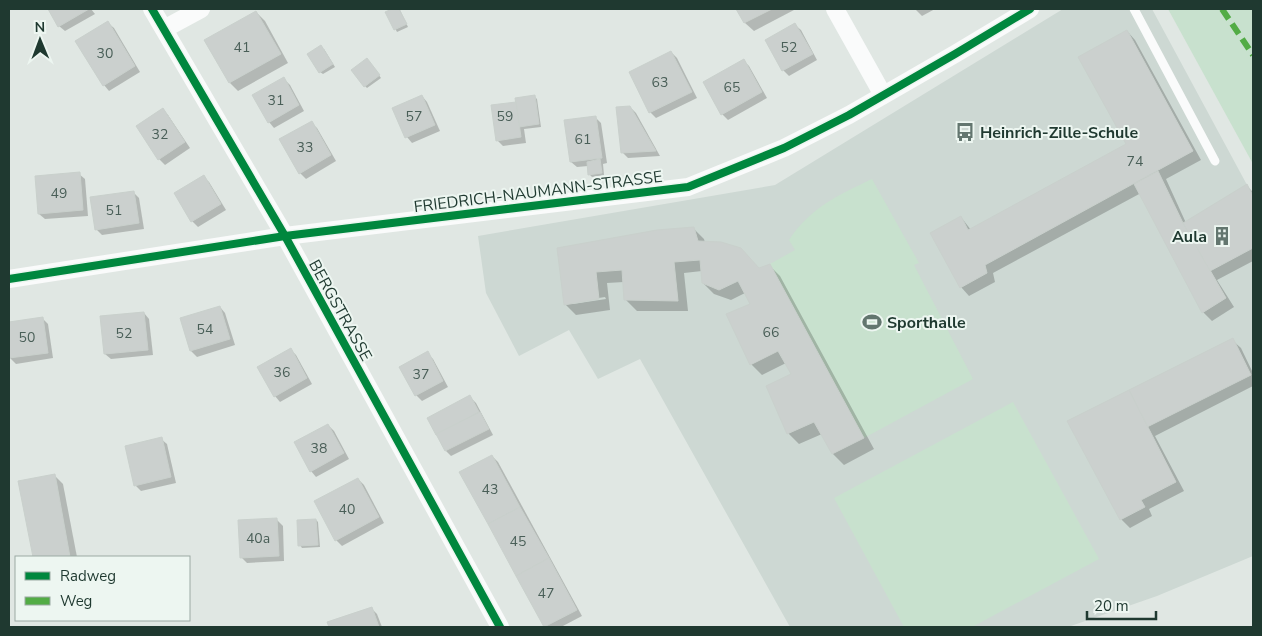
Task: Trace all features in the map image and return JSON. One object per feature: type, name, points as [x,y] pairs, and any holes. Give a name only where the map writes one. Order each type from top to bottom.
[{"type":"street","name":"BERGSTRASSE","points":[[152,9],[285,236],[500,627]]},
{"type":"street","points":[[164,29],[200,9]]},
{"type":"street","points":[[836,9],[883,95]]},
{"type":"street","name":"FRIEDRICH-NAUMANN-STRASSE","points":[[9,279],[285,236],[688,187],[784,148],[883,95],[1030,9]]},
{"type":"lane","points":[[1134,9],[1214,161]]},
{"type":"shaded area","points":[[1063,9],[1152,9],[1253,196],[1253,556],[1157,596],[1068,627],[790,627],[640,359],[598,379],[569,330],[519,356],[486,293],[478,236],[775,185]]},
{"type":"green space","points":[[1168,9],[1253,9],[1253,164]]},
{"type":"green space","name":"Sporthalle","points":[[872,179],[919,263],[914,265],[973,379],[864,438],[770,264],[795,250],[789,240],[806,219],[836,197]]},
{"type":"green space","points":[[1013,402],[1099,559],[972,627],[904,627],[834,498]]},
{"type":"building","points":[[48,9],[89,9],[58,27]]},
{"type":"building","points":[[399,9],[407,24],[394,30],[385,12]]},
{"type":"building","points":[[736,9],[772,9],[744,23]]},
{"type":"building","points":[[256,11],[281,54],[229,83],[204,40]]},
{"type":"building","points":[[108,21],[135,66],[103,86],[75,41]]},
{"type":"building","points":[[795,23],[813,54],[782,71],[765,40]]},
{"type":"building","points":[[1127,30],[1193,151],[985,265],[987,273],[960,288],[930,233],[961,216],[968,230],[1126,144],[1078,57]]},
{"type":"building","points":[[321,45],[333,64],[319,73],[307,54]]},
{"type":"building","points":[[671,51],[692,92],[649,113],[629,72]]},
{"type":"building","points":[[367,58],[380,75],[364,87],[351,70]]},
{"type":"building","points":[[744,59],[762,92],[721,115],[703,82]]},
{"type":"building","points":[[284,77],[299,105],[268,123],[252,95]]},
{"type":"building","points":[[422,95],[435,125],[405,138],[392,108]]},
{"type":"building","points":[[535,95],[539,124],[519,127],[515,98]]},
{"type":"building","points":[[516,102],[521,137],[496,141],[491,105]]},
{"type":"building","points":[[630,106],[656,151],[621,153],[616,107]]},
{"type":"building","points":[[163,108],[185,142],[158,160],[136,126]]},
{"type":"building","points":[[596,116],[602,158],[570,162],[564,120]]},
{"type":"building","points":[[312,121],[331,155],[299,174],[279,139]]},
{"type":"building","points":[[600,159],[602,173],[588,175],[587,162]]},
{"type":"building","points":[[1158,171],[1183,223],[1226,298],[1202,313],[1134,184]]},
{"type":"building","points":[[80,172],[83,210],[38,214],[35,176]]},
{"type":"building","points":[[204,175],[221,204],[191,222],[174,193]]},
{"type":"building","name":"Aula","points":[[1247,184],[1253,196],[1253,248],[1210,271],[1183,223]]},
{"type":"building","points":[[134,191],[139,223],[95,230],[90,197]]},
{"type":"building","points":[[694,227],[698,241],[721,242],[741,248],[759,268],[770,264],[864,438],[832,454],[814,422],[787,434],[766,386],[791,374],[778,351],[750,365],[726,314],[750,304],[738,281],[719,290],[702,283],[700,260],[674,262],[678,301],[624,300],[622,270],[596,272],[599,299],[564,305],[557,248],[657,230]]},
{"type":"building","points":[[220,306],[230,339],[190,351],[180,318]]},
{"type":"building","points":[[144,312],[148,350],[104,354],[100,316]]},
{"type":"building","points":[[43,317],[48,353],[9,358],[9,322]]},
{"type":"building","points":[[1233,338],[1251,375],[1147,427],[1129,390]]},
{"type":"building","points":[[291,348],[307,378],[274,397],[257,367]]},
{"type":"building","points":[[428,351],[443,381],[415,396],[399,367]]},
{"type":"building","points":[[1129,390],[1176,482],[1141,500],[1145,507],[1120,520],[1067,421]]},
{"type":"building","points":[[470,395],[479,412],[436,435],[427,418]]},
{"type":"building","points":[[480,412],[489,429],[445,451],[436,434]]},
{"type":"building","points":[[328,424],[344,453],[310,472],[294,442]]},
{"type":"building","points":[[162,437],[171,477],[134,486],[125,446]]},
{"type":"building","points":[[492,455],[520,507],[488,524],[459,472]]},
{"type":"building","points":[[55,474],[70,556],[33,556],[18,481]]},
{"type":"building","points":[[358,478],[379,517],[335,541],[314,501]]},
{"type":"building","points":[[520,507],[549,558],[516,576],[488,524]]},
{"type":"building","points":[[277,518],[279,556],[240,558],[238,520]]},
{"type":"building","points":[[316,519],[318,545],[298,546],[297,520]]},
{"type":"building","points":[[549,558],[577,610],[544,627],[516,576]]},
{"type":"building","points":[[372,607],[379,627],[329,627],[327,622]]},
{"type":"marked path","points":[[1222,9],[1253,55]]},
{"type":"cycle path","points":[[152,9],[285,236],[500,627]]},
{"type":"cycle path","points":[[9,279],[285,236],[688,187],[784,148],[849,115],[1030,9]]},
{"type":"place","name":"Heinrich-Zille-Schule","points":[[965,132]]},
{"type":"place","name":"Aula","points":[[1222,236]]},
{"type":"place","name":"Sporthalle","points":[[872,322]]}]
